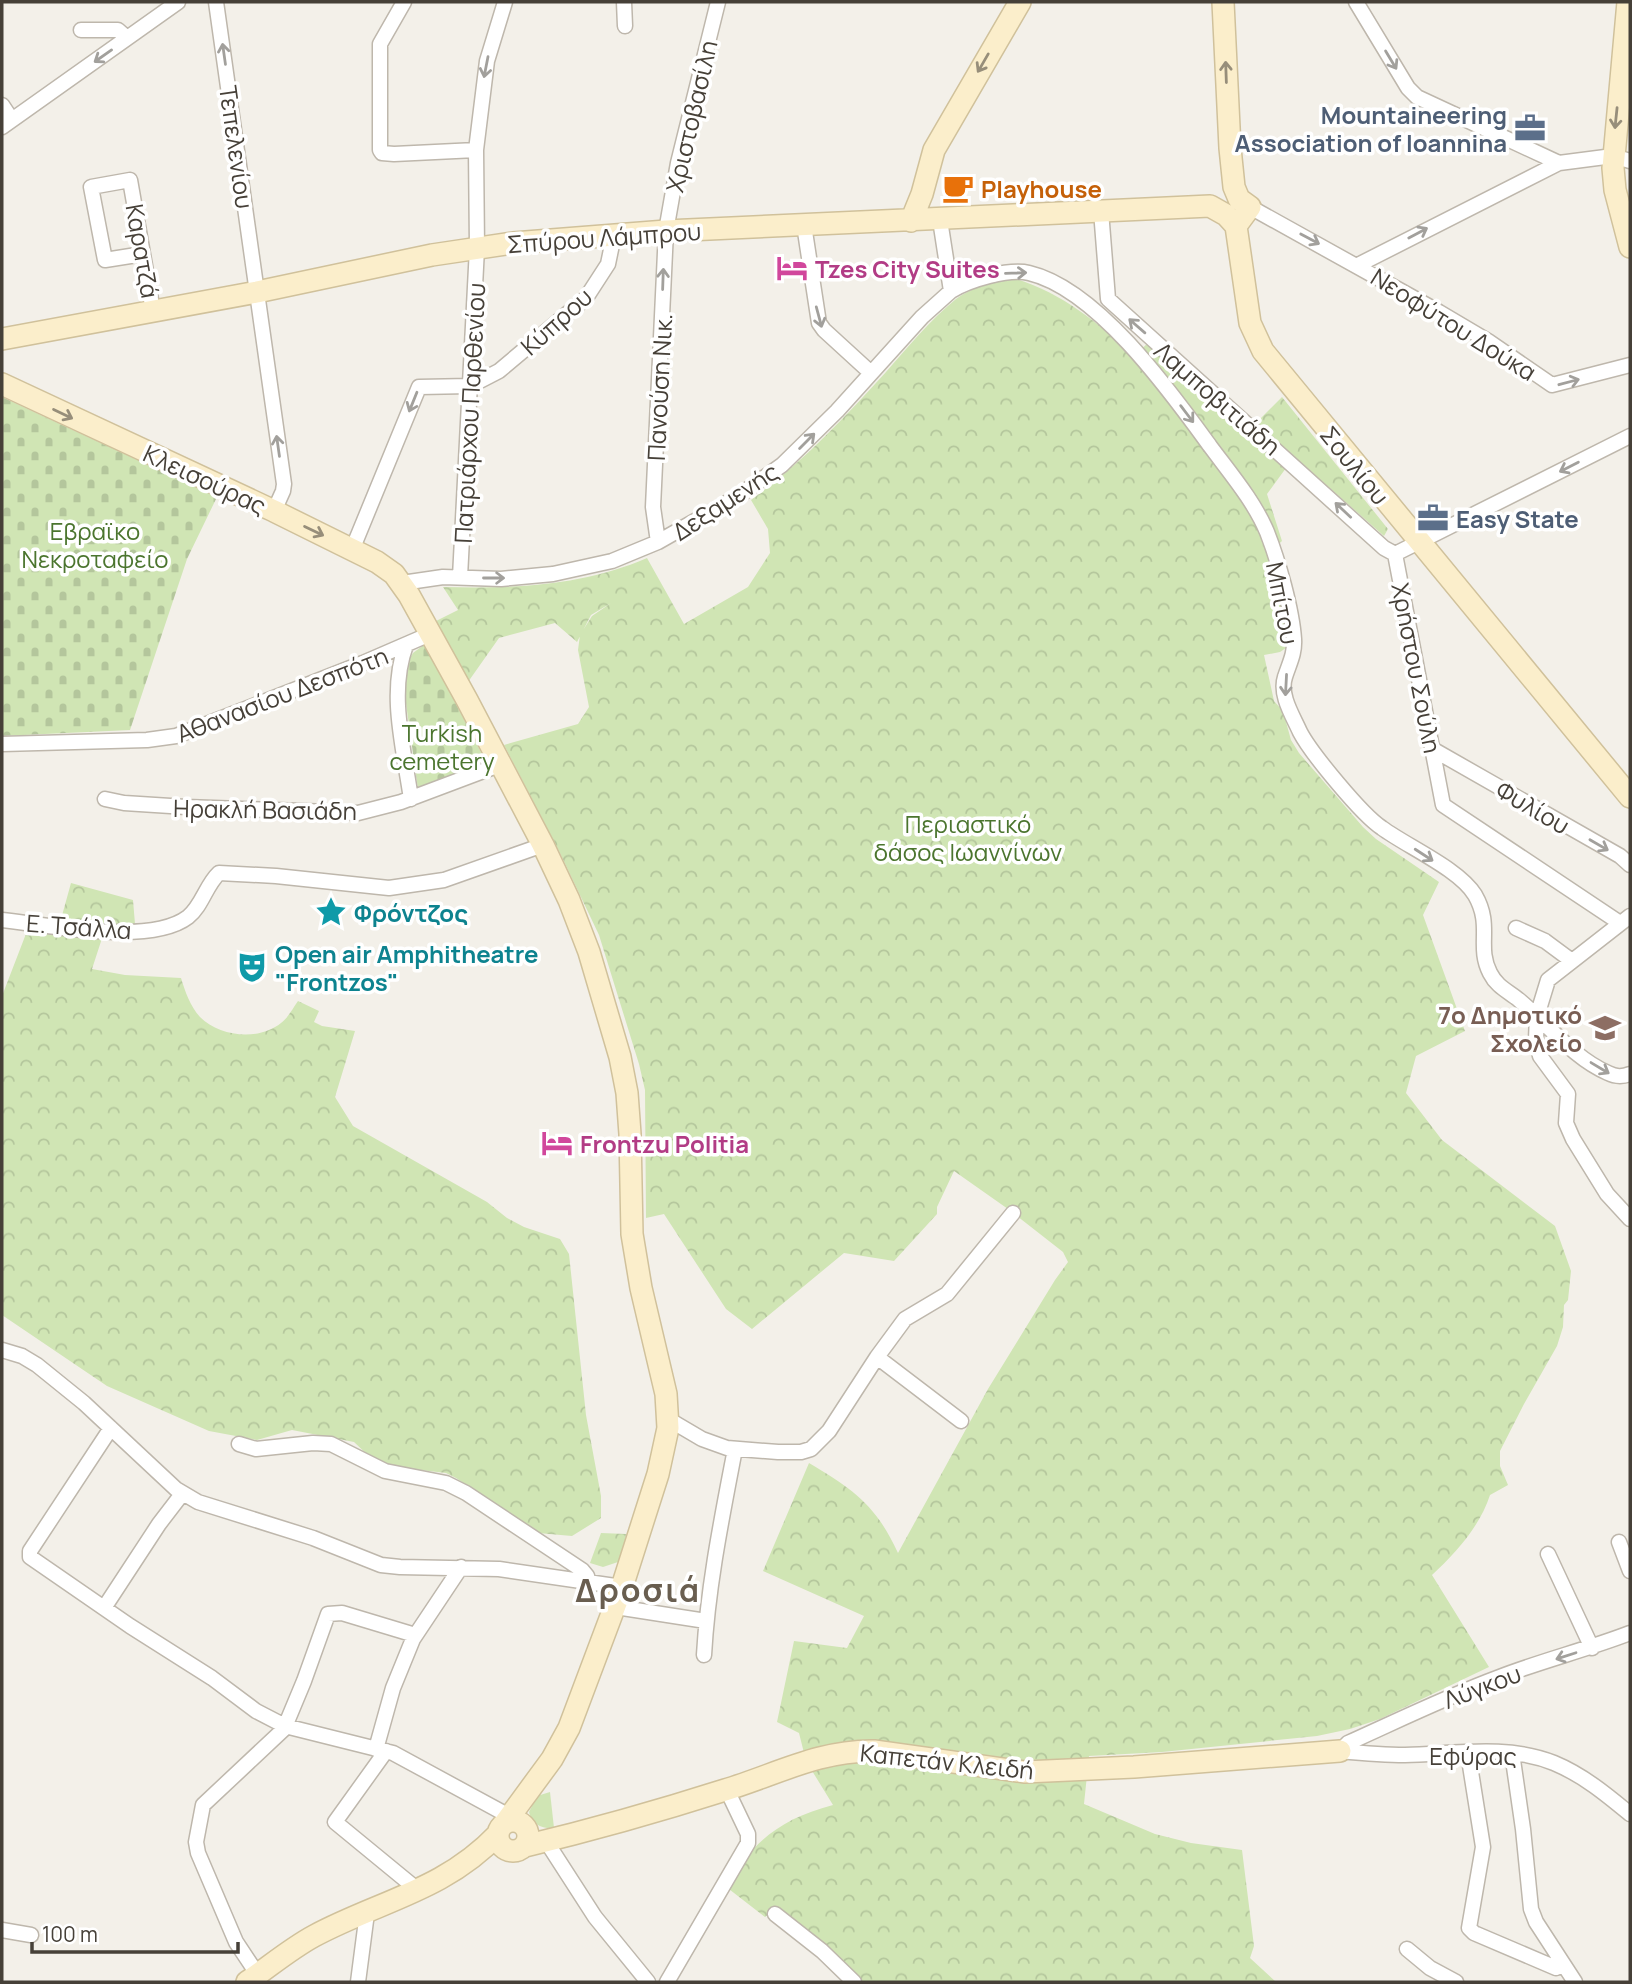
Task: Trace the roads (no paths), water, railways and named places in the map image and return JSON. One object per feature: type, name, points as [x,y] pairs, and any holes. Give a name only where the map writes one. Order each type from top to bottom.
[{"type":"street","points":[[2,106],[7,124],[178,2]]},
{"type":"street","name":"Τεπελενίου","points":[[216,2],[284,484],[274,511]]},
{"type":"street","points":[[404,2],[380,44],[380,150],[382,153],[394,154],[476,150]]},
{"type":"street","name":"Πατριάρχου Παρθενίου","points":[[460,578],[477,248],[476,150],[487,61],[505,2]]},
{"type":"street","points":[[624,2],[625,26]]},
{"type":"street","name":"Χριστοβασίλη","points":[[666,231],[678,163],[718,2]]},
{"type":"street","points":[[911,221],[922,194],[930,162],[944,131],[1017,2]]},
{"type":"street","points":[[1223,2],[1234,189],[1239,199],[1250,207],[1236,226],[1228,216],[1214,207],[1229,185],[1230,148]]},
{"type":"street","points":[[1356,2],[1416,97],[1559,163]]},
{"type":"street","points":[[1628,7],[1622,158],[1615,190],[1630,247]]},
{"type":"street","points":[[82,30],[118,30],[127,38]]},
{"type":"street","name":"Νεοφύτου Δούκα","points":[[1358,265],[1559,163],[1622,158]]},
{"type":"street","points":[[930,162],[929,192],[940,219],[951,291]]},
{"type":"street","name":"Καρατζά","points":[[143,254],[105,261],[91,187],[130,180],[143,254],[153,311]]},
{"type":"street","name":"Σπύρου Λάμπρου","points":[[2,339],[477,248],[666,231],[1195,205],[1214,207]]},
{"type":"street","name":"Νεοφύτου Δούκα","points":[[1250,207],[1358,265],[1488,341],[1552,385],[1630,365]]},
{"type":"street","name":"Λαμποβιτιάδη","points":[[1101,211],[1108,299],[1384,548],[1395,554]]},
{"type":"street","points":[[804,225],[819,323],[871,373]]},
{"type":"street","name":"Σουλίου","points":[[1236,226],[1250,323],[1259,344],[1419,543],[1630,797]]},
{"type":"street","name":"Πανούση Νικ.","points":[[659,542],[653,507],[666,231]]},
{"type":"street","name":"Κύπρου","points":[[470,386],[499,371],[583,302],[608,264],[614,235]]},
{"type":"street","name":"Μπίτου","points":[[951,291],[971,282],[1008,273],[1024,272],[1036,275],[1061,287],[1126,339],[1238,483],[1267,532],[1290,610],[1293,633],[1293,655],[1284,681],[1284,694],[1305,741],[1375,823],[1468,886],[1484,915],[1485,957],[1492,976],[1501,988],[1596,1067],[1617,1076],[1630,1074]]},
{"type":"street","name":"Δεξαμενής","points":[[402,583],[562,573],[623,557],[659,542],[768,476],[812,436],[922,317],[951,291]]},
{"type":"street","name":"Κλεισούρας","points":[[2,384],[274,511],[386,567],[402,583]]},
{"type":"street","points":[[352,550],[419,387],[470,386]]},
{"type":"street","name":"Χρήστου Σούλη","points":[[1625,920],[1445,808],[1395,554],[1630,436]]},
{"type":"street","points":[[402,583],[502,764],[569,901],[589,952],[620,1057],[629,1112],[633,1245],[666,1394],[668,1419],[658,1474],[619,1597],[564,1739],[514,1829],[449,1874],[419,1891],[314,1936],[252,1979],[201,1861],[196,1842],[200,1813],[205,1802],[281,1734],[328,1614],[342,1613],[415,1636]]},
{"type":"street","name":"Αθανασίου Δεσπότη","points":[[2,744],[155,740],[176,736],[430,634]]},
{"type":"street","points":[[406,645],[399,666],[397,689],[411,799]]},
{"type":"street","name":"Φυλίου","points":[[1434,750],[1620,856],[1630,865]]},
{"type":"street","name":"Ηρακλή Βασιάδη","points":[[105,799],[168,806],[349,814],[411,799],[502,764]]},
{"type":"street","name":"Ε. Τσάλλα","points":[[2,920],[112,933],[145,930],[174,924],[188,917],[219,873],[276,876],[369,888],[397,887],[444,880],[543,845]]},
{"type":"street","points":[[1625,920],[1548,980],[1537,1016],[1537,1051],[1568,1094],[1567,1125],[1606,1194],[1630,1219]]},
{"type":"street","points":[[1516,928],[1535,935],[1572,961]]},
{"type":"street","points":[[668,1419],[702,1439],[734,1449],[786,1452],[808,1450],[817,1445],[877,1357],[909,1316],[942,1298],[952,1289],[1013,1213]]},
{"type":"street","points":[[2,1350],[22,1356],[37,1365],[111,1427],[183,1494],[209,1506],[313,1538],[381,1565],[509,1571],[589,1583],[619,1597],[706,1621]]},
{"type":"street","points":[[877,1357],[961,1421]]},
{"type":"street","points":[[111,1427],[30,1551],[30,1557],[212,1678],[250,1707],[285,1726],[381,1749],[417,1765],[514,1829]]},
{"type":"street","points":[[239,1444],[256,1449],[313,1443],[331,1444],[385,1471],[446,1483],[548,1546],[582,1570],[589,1583]]},
{"type":"street","points":[[704,1655],[717,1536],[734,1449]]},
{"type":"street","points":[[104,1608],[159,1524],[183,1494]]},
{"type":"street","points":[[1619,1542],[1630,1571]]},
{"type":"street","points":[[1548,1554],[1592,1648]]},
{"type":"street","points":[[419,1891],[335,1822],[381,1749],[396,1679],[415,1636],[461,1567]]},
{"type":"street","name":"Λύγκου","points":[[1340,1751],[1348,1743],[1500,1676],[1592,1648],[1630,1633]]},
{"type":"street","name":"Καπετάν Κλειδή","points":[[514,1829],[547,1841],[727,1790],[811,1759],[849,1751],[874,1751],[1024,1772],[1134,1767],[1340,1751]]},
{"type":"street","name":"Εφύρας","points":[[1340,1751],[1404,1755],[1512,1753],[1538,1758],[1562,1766],[1587,1781],[1630,1814]]},
{"type":"street","points":[[1468,1753],[1483,1847],[1469,1928],[1474,1933],[1556,1968],[1563,1965]]},
{"type":"street","points":[[1512,1753],[1531,1909],[1536,1922],[1575,1982]]},
{"type":"street","points":[[667,1982],[748,1843],[747,1834],[727,1790]]},
{"type":"street","points":[[547,1841],[595,1917],[648,1982]]},
{"type":"street","points":[[358,1982],[367,1913]]},
{"type":"street","points":[[775,1914],[822,1951],[854,1982]]},
{"type":"street","points":[[2,1930],[31,1935]]},
{"type":"street","points":[[1407,1949],[1430,1968],[1456,1982]]},
{"type":"place","name":"Mountaineering Association of Ioannina","points":[[1530,128]]},
{"type":"place","name":"Playhouse","points":[[958,188]]},
{"type":"place","name":"Tzes City Suites","points":[[792,268]]},
{"type":"place","name":"Easy State","points":[[1433,518]]},
{"type":"place","name":"Φρόντζος","points":[[331,912]]},
{"type":"place","name":"Open air Amphitheatre \"Frontzos\"","points":[[252,967]]},
{"type":"place","name":"7ο Δημοτικό Σχολείο","points":[[1605,1028]]},
{"type":"place","name":"Frontzu Politia","points":[[557,1143]]},
{"type":"district","name":"Δροσιά","points":[[638,1590]]},
{"type":"park label","name":"Εβραϊκο Νεκροταφείο","points":[[95,544]]},
{"type":"park label","name":"Turkish cemetery","points":[[442,746]]},
{"type":"park label","name":"Περιαστικό δάσος Ιωαννίνων","points":[[968,837]]}]
